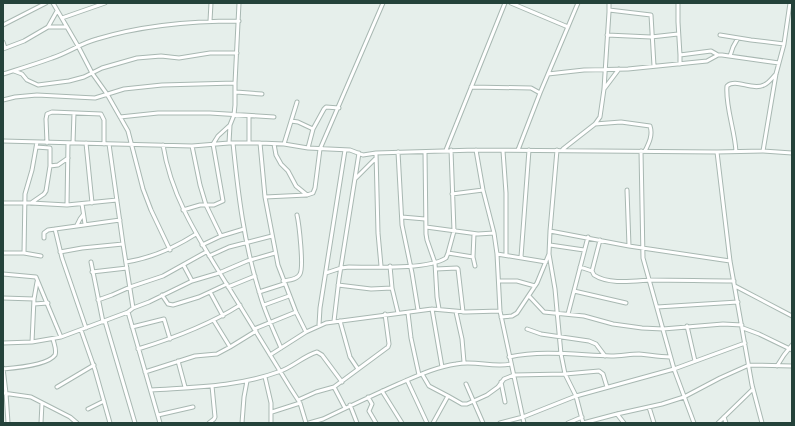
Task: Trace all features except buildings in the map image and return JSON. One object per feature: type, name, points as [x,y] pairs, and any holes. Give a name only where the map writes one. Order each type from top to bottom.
[{"type":"street","points":[[3,25],[46,3]]},
{"type":"street","points":[[53,3],[92,73],[107,94],[128,131],[143,189],[170,250]]},
{"type":"street","points":[[62,18],[105,3]]},
{"type":"street","points":[[210,21],[211,3]]},
{"type":"street","points":[[229,143],[230,125],[234,115],[236,92],[235,83],[239,3]]},
{"type":"street","points":[[265,196],[307,195],[313,193],[320,149],[339,108],[383,3]]},
{"type":"street","points":[[446,150],[505,3]]},
{"type":"street","points":[[511,3],[568,27]]},
{"type":"street","points":[[518,150],[577,3]]},
{"type":"street","points":[[562,150],[595,124],[600,117],[604,89],[609,3]]},
{"type":"street","points":[[678,3],[680,64]]},
{"type":"street","points":[[763,151],[776,74],[784,44],[790,3]]},
{"type":"street","points":[[609,10],[650,14],[654,66]]},
{"type":"street","points":[[3,42],[4,48],[24,41],[48,27],[58,11]]},
{"type":"street","points":[[3,74],[52,58],[96,39],[132,30],[152,26],[210,21],[239,21]]},
{"type":"street","points":[[48,27],[67,27]]},
{"type":"street","points":[[607,35],[651,37],[678,34]]},
{"type":"street","points":[[720,35],[784,44]]},
{"type":"street","points":[[730,56],[738,38]]},
{"type":"street","points":[[680,55],[711,51],[718,55],[779,63]]},
{"type":"street","points":[[14,71],[22,74],[27,80],[38,85],[74,80],[112,65],[138,58],[161,56],[179,58],[210,53],[237,53]]},
{"type":"street","points":[[548,74],[707,61],[718,55]]},
{"type":"street","points":[[604,89],[619,69]]},
{"type":"street","points":[[736,152],[727,86],[733,83],[754,87],[762,86],[776,74]]},
{"type":"street","points":[[3,100],[26,96],[95,98],[116,90],[124,89],[162,85],[235,83]]},
{"type":"street","points":[[471,87],[531,88],[540,93]]},
{"type":"street","points":[[236,92],[262,94]]},
{"type":"street","points":[[284,144],[297,102]]},
{"type":"street","points":[[308,148],[313,129],[324,108],[339,108]]},
{"type":"street","points":[[47,143],[46,119],[47,114],[50,112],[92,113],[102,115],[105,122],[104,144]]},
{"type":"street","points":[[73,143],[74,113]]},
{"type":"street","points":[[120,117],[158,113],[216,113],[274,117]]},
{"type":"street","points":[[249,116],[249,143]]},
{"type":"street","points":[[291,120],[313,129]]},
{"type":"street","points":[[595,124],[621,122],[650,126],[650,140],[645,151]]},
{"type":"street","points":[[183,210],[197,205],[214,205],[222,202],[223,200],[216,169],[213,144],[218,136],[230,125]]},
{"type":"street","points":[[3,141],[192,146],[229,143],[260,143],[354,151],[359,154],[367,155],[376,153],[446,150],[763,151],[792,153]]},
{"type":"street","points":[[24,253],[24,203],[26,186],[32,170],[37,142]]},
{"type":"street","points":[[67,205],[68,143]]},
{"type":"street","points":[[86,143],[92,203]]},
{"type":"street","points":[[234,143],[244,229],[254,276],[281,348]]},
{"type":"street","points":[[260,143],[265,196],[275,253],[289,296],[306,332]]},
{"type":"street","points":[[109,144],[123,244],[134,308]]},
{"type":"street","points":[[274,144],[276,155],[281,164],[288,171],[296,186],[307,195]]},
{"type":"street","points":[[163,145],[168,173],[183,210],[206,252],[299,402],[306,423]]},
{"type":"street","points":[[192,146],[200,185],[206,205],[220,236]]},
{"type":"street","points":[[31,203],[46,191],[50,166],[50,148],[36,147]]},
{"type":"street","points":[[319,325],[319,311],[345,150]]},
{"type":"street","points":[[326,273],[341,268],[411,266],[444,259],[448,253],[454,231],[451,150]]},
{"type":"street","points":[[476,150],[483,190],[494,233],[497,254],[501,317],[524,423]]},
{"type":"street","points":[[521,257],[529,150]]},
{"type":"street","points":[[501,317],[516,314],[542,274],[549,254],[557,150]]},
{"type":"street","points":[[503,151],[506,193],[506,255]]},
{"type":"street","points":[[641,151],[643,258],[674,369],[694,423]]},
{"type":"street","points":[[398,152],[403,231],[411,266],[418,310]]},
{"type":"street","points":[[424,152],[425,219],[427,240],[435,262],[439,309]]},
{"type":"street","points":[[717,152],[730,261],[746,343],[753,389],[762,423]]},
{"type":"street","points":[[376,153],[378,233],[381,266]]},
{"type":"street","points":[[334,322],[338,284],[359,154]]},
{"type":"street","points":[[50,166],[58,165],[68,158]]},
{"type":"street","points":[[355,179],[375,159]]},
{"type":"street","points":[[452,194],[483,190]]},
{"type":"street","points":[[627,190],[629,246]]},
{"type":"street","points":[[3,203],[67,205],[117,200]]},
{"type":"street","points":[[82,204],[85,224]]},
{"type":"street","points":[[77,226],[83,215]]},
{"type":"street","points":[[259,292],[296,278],[301,272],[300,236],[297,215]]},
{"type":"street","points":[[402,217],[425,219]]},
{"type":"street","points":[[44,238],[43,234],[45,231],[120,220]]},
{"type":"street","points":[[426,227],[474,234],[494,233]]},
{"type":"street","points":[[55,229],[60,252],[86,328]]},
{"type":"street","points":[[202,245],[220,236],[244,229]]},
{"type":"street","points":[[550,231],[629,246],[730,261]]},
{"type":"street","points":[[126,262],[146,259],[170,250],[196,234]]},
{"type":"street","points":[[474,234],[473,257],[475,266]]},
{"type":"street","points":[[209,256],[229,247],[272,236]]},
{"type":"street","points":[[568,314],[588,237]]},
{"type":"street","points":[[592,271],[600,240]]},
{"type":"street","points":[[60,252],[123,244]]},
{"type":"street","points":[[550,246],[584,250]]},
{"type":"street","points":[[98,300],[130,286],[163,276],[184,266],[206,252]]},
{"type":"street","points":[[3,253],[24,253],[41,256]]},
{"type":"street","points":[[3,343],[32,342],[62,337],[128,312],[192,281],[219,273],[251,259],[275,253]]},
{"type":"street","points":[[448,253],[473,257]]},
{"type":"street","points":[[497,254],[546,262]]},
{"type":"street","points":[[549,254],[558,314],[558,336],[565,374],[576,396],[583,423],[684,397],[749,365],[792,366]]},
{"type":"street","points":[[90,262],[104,322],[135,423]]},
{"type":"street","points":[[184,266],[192,281]]},
{"type":"street","points":[[390,266],[392,288],[398,313]]},
{"type":"street","points":[[580,267],[592,271],[596,277],[611,281],[734,281]]},
{"type":"street","points":[[92,272],[127,268]]},
{"type":"street","points":[[436,269],[458,269],[464,312]]},
{"type":"street","points":[[3,274],[35,277],[38,280],[62,337]]},
{"type":"street","points":[[162,295],[167,302],[173,305],[254,276]]},
{"type":"street","points":[[32,342],[34,299],[38,280]]},
{"type":"street","points":[[498,281],[516,281],[535,286]]},
{"type":"street","points":[[338,284],[371,289],[392,288]]},
{"type":"street","points":[[735,286],[792,316]]},
{"type":"street","points":[[574,291],[626,303]]},
{"type":"street","points":[[210,292],[223,316]]},
{"type":"street","points":[[264,305],[289,296]]},
{"type":"street","points":[[529,296],[544,312],[595,318],[613,324],[632,327],[663,329],[723,324],[743,327],[792,350]]},
{"type":"street","points":[[3,298],[34,299]]},
{"type":"street","points":[[657,307],[738,302]]},
{"type":"street","points":[[34,304],[48,303]]},
{"type":"street","points":[[138,349],[170,339],[214,321],[240,305]]},
{"type":"street","points":[[270,355],[319,325],[334,322],[385,314],[408,313],[418,310],[432,309],[456,312],[500,311]]},
{"type":"street","points":[[432,309],[442,367]]},
{"type":"street","points":[[128,312],[160,423]]},
{"type":"street","points":[[145,372],[195,356],[213,355],[230,348],[255,330],[270,322],[296,312]]},
{"type":"street","points":[[456,312],[462,339],[464,362]]},
{"type":"street","points":[[408,313],[411,338],[420,374],[429,386],[462,404],[474,402],[494,390],[501,382],[514,374],[565,374],[601,371],[607,387]]},
{"type":"street","points":[[272,412],[299,402],[316,392],[334,387],[389,346],[385,314]]},
{"type":"street","points":[[132,327],[164,318],[170,339]]},
{"type":"street","points":[[214,321],[230,348]]},
{"type":"street","points":[[340,321],[350,357],[358,369]]},
{"type":"street","points":[[687,326],[695,361]]},
{"type":"street","points":[[81,330],[94,365],[109,423]]},
{"type":"street","points":[[527,330],[541,334],[589,341],[596,344],[605,356]]},
{"type":"street","points":[[8,423],[3,368],[34,365],[52,358],[56,353],[53,339]]},
{"type":"street","points":[[500,423],[523,417],[576,396],[674,369],[746,343]]},
{"type":"street","points":[[777,366],[792,345]]},
{"type":"street","points":[[151,390],[212,386],[247,381],[280,372],[319,352],[342,382]]},
{"type":"street","points":[[509,356],[526,354],[605,356],[634,354],[656,357],[670,356]]},
{"type":"street","points":[[178,361],[185,387]]},
{"type":"street","points":[[309,423],[323,419],[382,390],[420,374],[442,367],[464,362],[495,366],[511,364]]},
{"type":"street","points":[[57,387],[94,365]]},
{"type":"street","points":[[265,376],[272,412],[271,423]]},
{"type":"street","points":[[407,380],[426,423]]},
{"type":"street","points":[[242,423],[244,396],[247,381]]},
{"type":"street","points":[[501,382],[505,402]]},
{"type":"street","points":[[466,384],[483,423]]},
{"type":"street","points":[[208,423],[214,420],[215,417],[212,386]]},
{"type":"street","points":[[334,387],[345,408]]},
{"type":"street","points":[[718,423],[753,389]]},
{"type":"street","points":[[382,390],[402,423]]},
{"type":"street","points":[[5,393],[31,397],[70,417],[77,423]]},
{"type":"street","points":[[433,423],[448,396]]},
{"type":"street","points":[[368,397],[372,404],[369,411],[376,423]]},
{"type":"street","points":[[88,408],[104,401]]},
{"type":"street","points":[[41,423],[42,403]]},
{"type":"street","points":[[350,405],[357,423]]},
{"type":"street","points":[[158,415],[193,407]]},
{"type":"street","points":[[649,407],[654,423]]},
{"type":"street","points":[[617,414],[624,423]]},
{"type":"street","points":[[568,423],[582,417]]},
{"type":"street","points":[[724,417],[726,423]]}]
